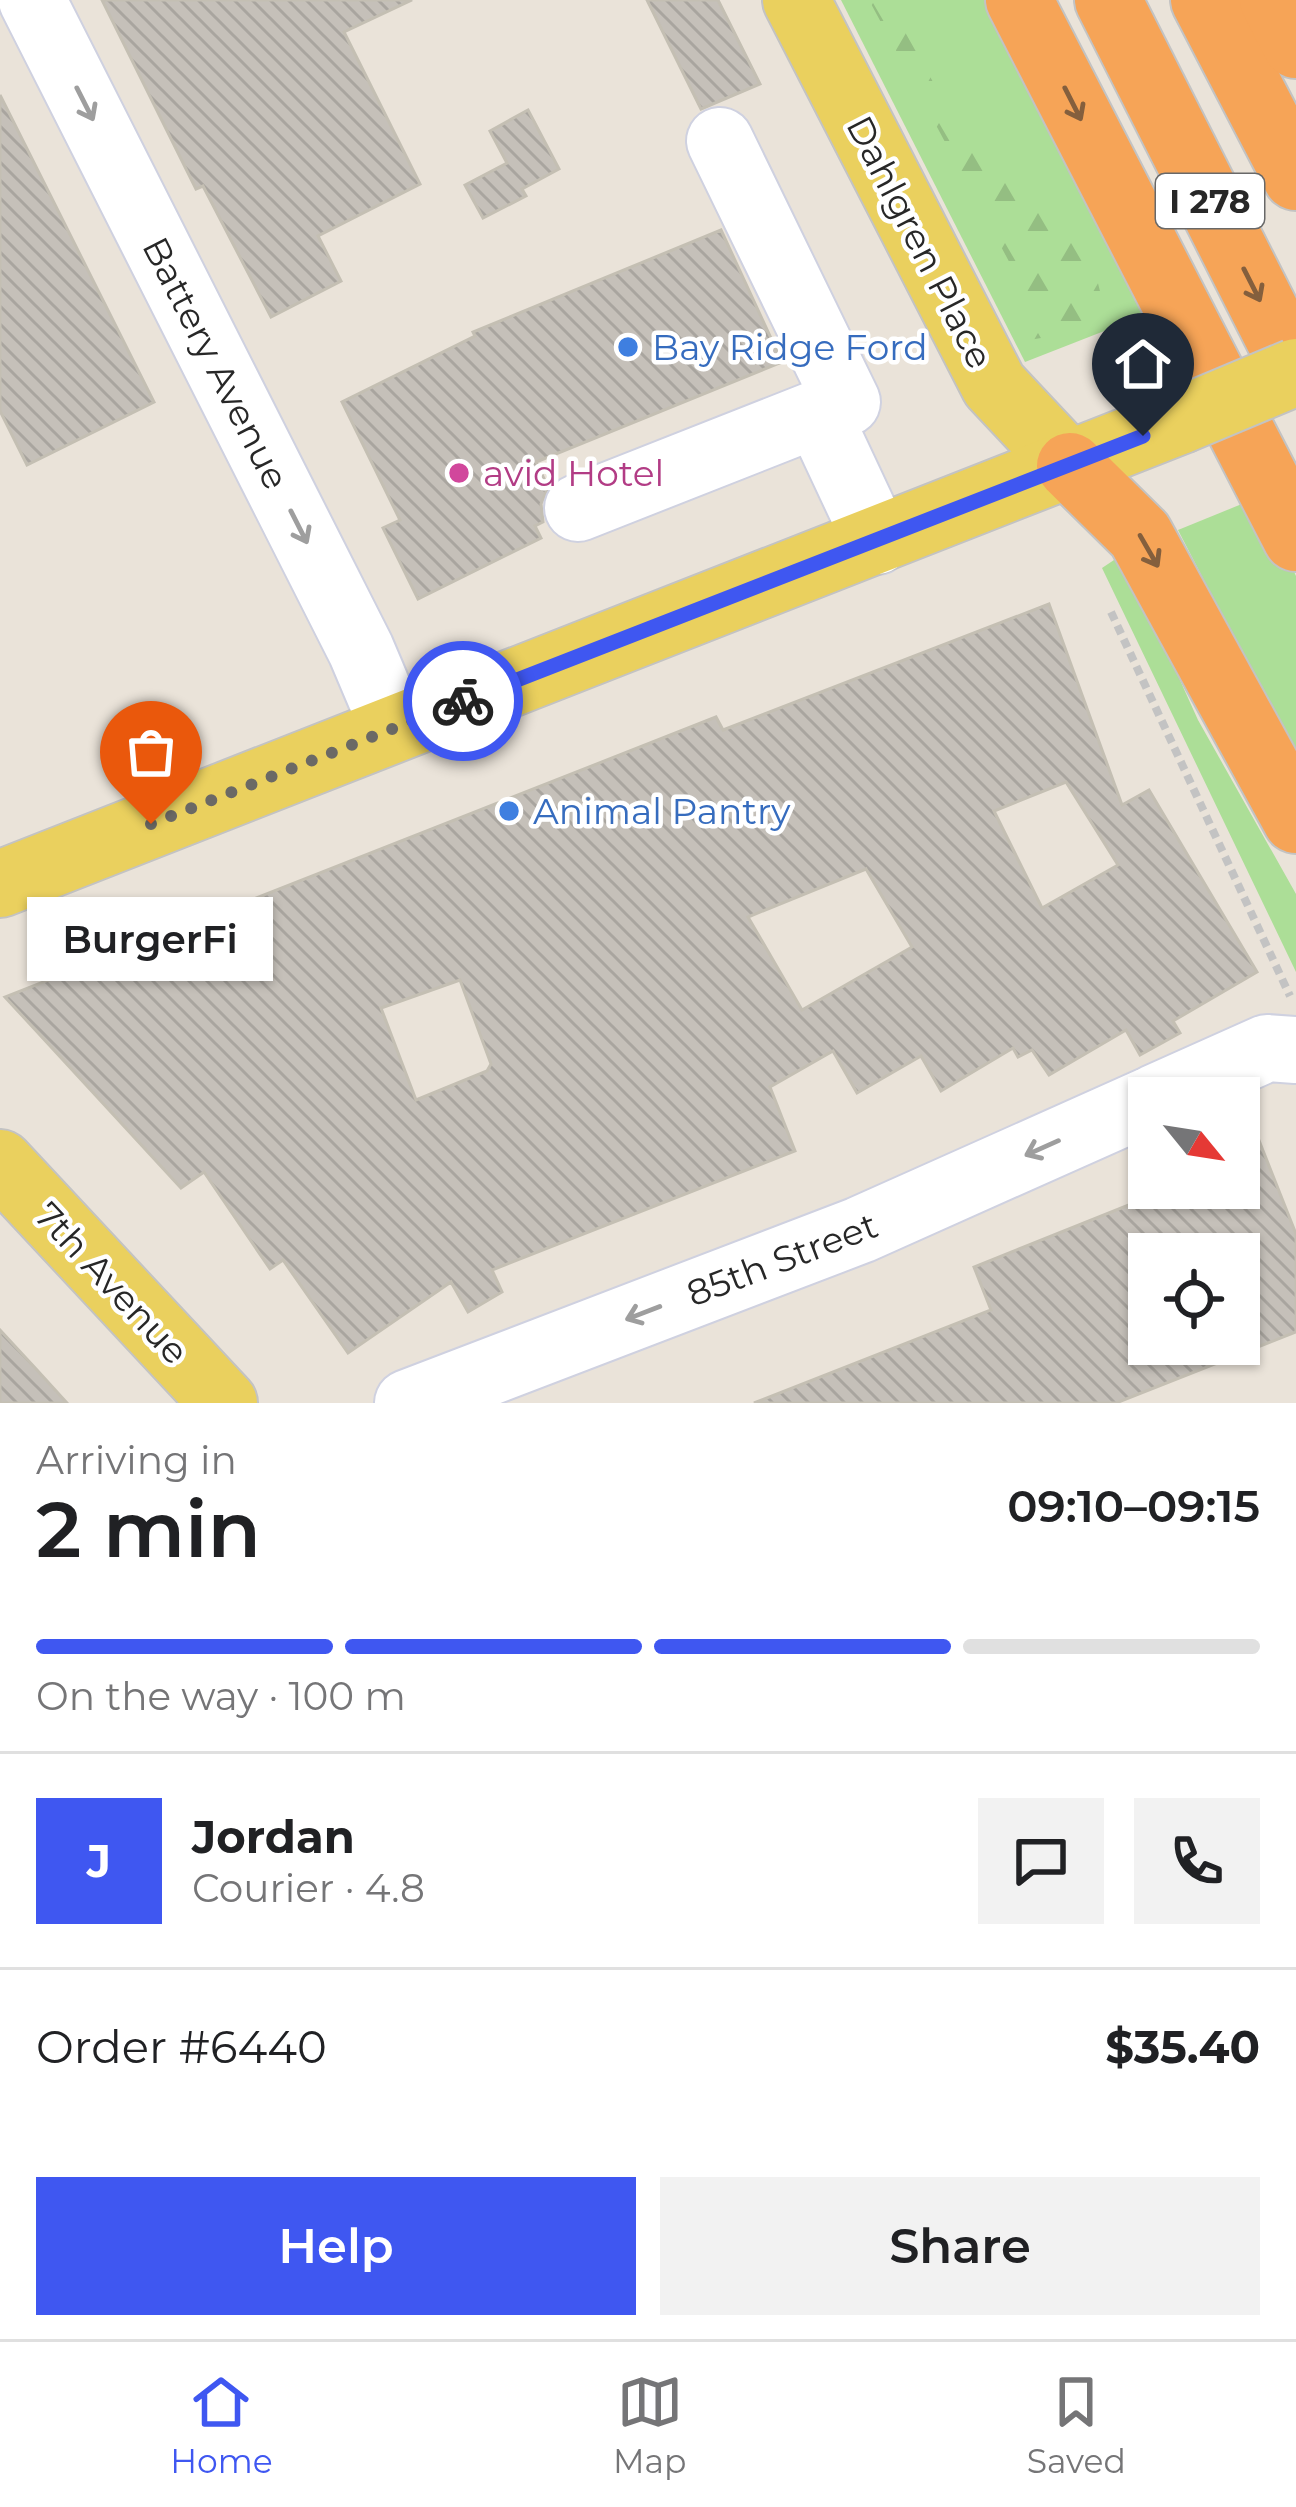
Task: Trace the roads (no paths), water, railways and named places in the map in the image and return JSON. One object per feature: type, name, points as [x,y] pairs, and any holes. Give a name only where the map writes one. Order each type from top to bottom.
[{"type":"highway","points":[[1019,0],[1296,538]]},
{"type":"highway","name":"I 278","points":[[1108,0],[1296,372]]},
{"type":"highway","name":"I 278","points":[[1204,0],[1296,177]]},
{"type":"highway","points":[[1273,0],[1296,45]]},
{"type":"highway","points":[[1070,466],[1140,535],[1296,820]]},
{"type":"main road","name":"Dahlgren Place","points":[[796,0],[994,385],[1070,466]]},
{"type":"main road","points":[[0,884],[1070,466],[1296,372]]},
{"type":"main road","name":"7th Avenue","points":[[0,1162],[224,1403]]},
{"type":"street","name":"Battery Avenue","points":[[32,0],[362,650],[394,728]]},
{"type":"street","points":[[578,508],[847,403],[720,141]]},
{"type":"street","points":[[818,415],[877,541]]},
{"type":"street","name":"85th Street","points":[[1202,1077],[1267,1048],[1294,1027]]},
{"type":"street","name":"85th Street","points":[[408,1403],[860,1230],[1128,1110]]},
{"type":"place","name":"Bay Ridge Ford","points":[[628,347]]},
{"type":"place","name":"avid Hotel","points":[[459,473]]},
{"type":"place","name":"Animal Pantry","points":[[509,811]]},
{"type":"place","name":"BurgerFi","points":[[151,824]]}]
